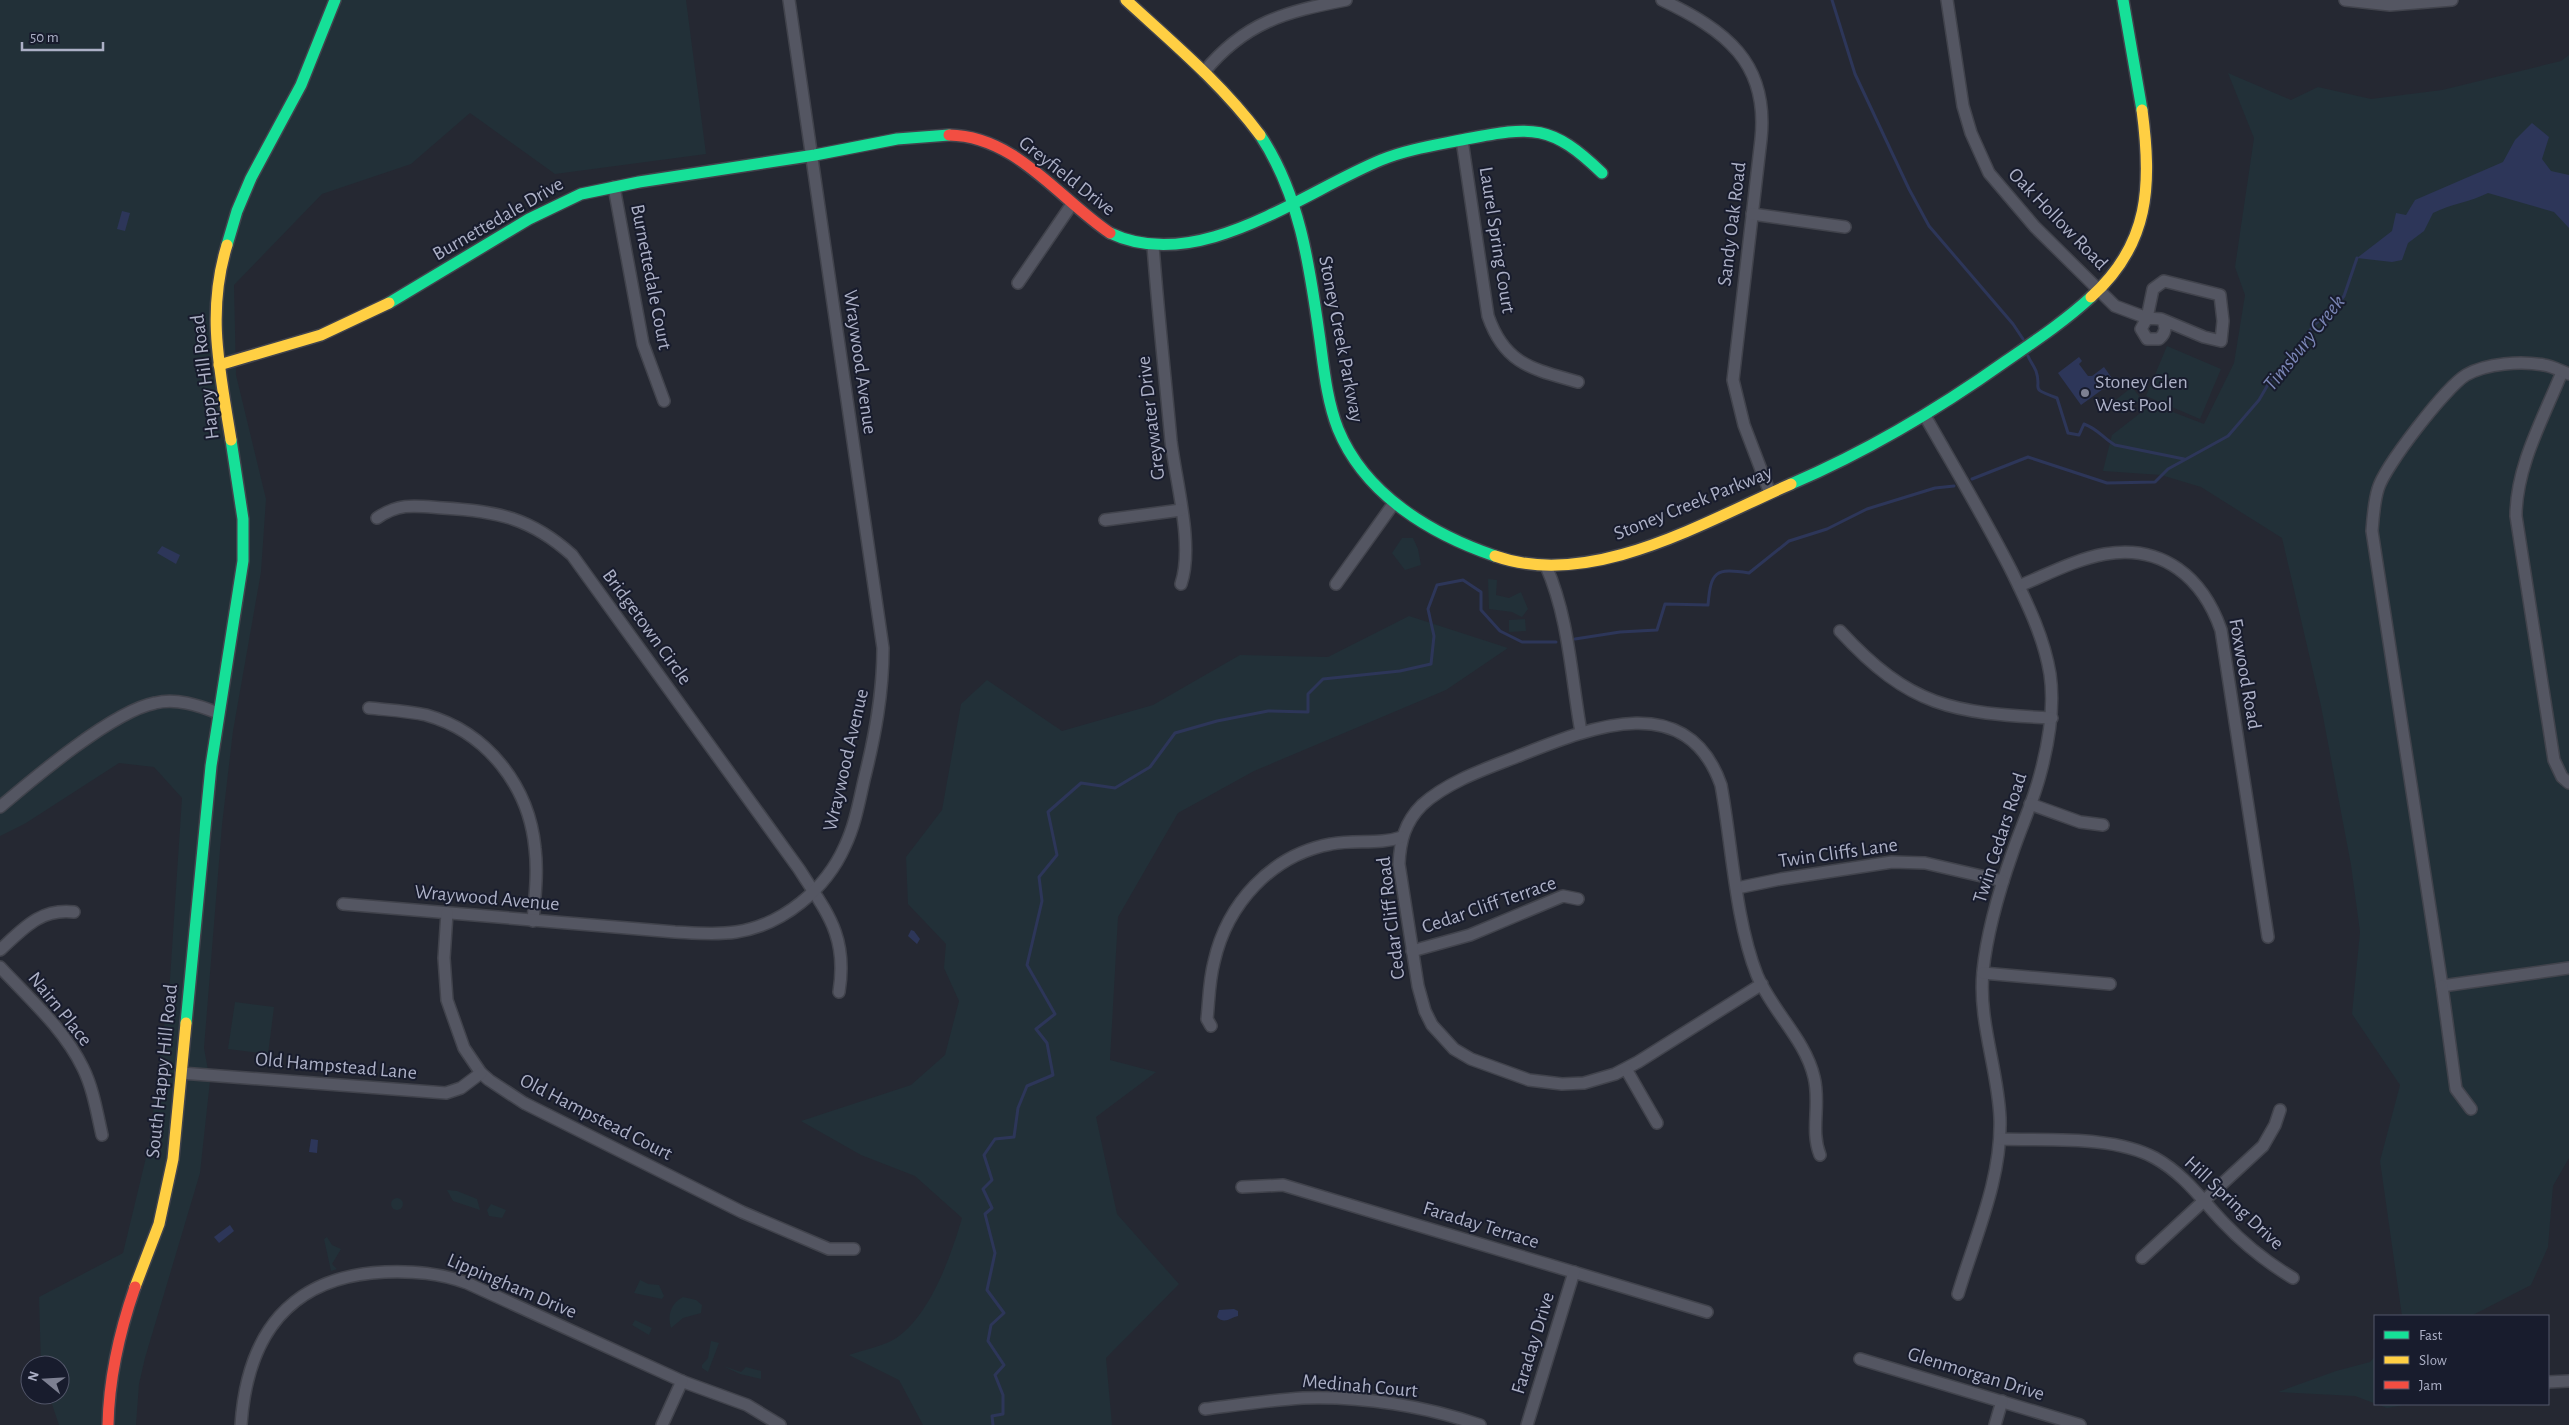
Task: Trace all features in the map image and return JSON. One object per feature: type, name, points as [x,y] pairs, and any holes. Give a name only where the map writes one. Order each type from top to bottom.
[{"type":"street","name":"Happy Hill Road","points":[[218,713],[244,542],[244,519],[219,365],[215,296],[223,249],[251,178],[301,85],[335,0]]},
{"type":"street","name":"Wraywood Avenue","points":[[343,904],[718,934],[737,932],[773,920],[791,910],[813,892],[838,860],[852,827],[877,727],[883,677],[881,632],[847,412],[789,0]]},
{"type":"street","name":"Stoney Creek Parkway","points":[[1126,0],[1204,72],[1244,115],[1262,140],[1292,202],[1301,229],[1325,368],[1338,428],[1361,469],[1394,503],[1428,525],[1491,556],[1528,565],[1546,566],[1596,559],[1633,551],[1770,493],[1895,434],[1925,416],[2068,317],[2100,289],[2116,273],[2135,238],[2142,219],[2147,192],[2148,178],[2141,115],[2123,0]]},
{"type":"street","points":[[1204,72],[1221,52],[1246,32],[1286,14],[1346,0]]},
{"type":"street","name":"Sandy Oak Road","points":[[1662,0],[1676,3],[1730,42],[1750,71],[1758,91],[1763,123],[1734,380],[1744,425],[1770,493]]},
{"type":"street","name":"Oak Hollow Road","points":[[1947,0],[1963,106],[1979,154],[1989,173],[2035,227],[2100,289],[2115,306],[2146,318]]},
{"type":"street","points":[[2345,0],[2372,4],[2400,5],[2452,0]]},
{"type":"street","name":"Greyfield Drive","points":[[812,156],[923,137],[977,138],[1013,155],[1103,230],[1116,237],[1153,246],[1191,243],[1211,237],[1258,219],[1383,158],[1406,151],[1519,130],[1551,133],[1573,144],[1602,173]]},
{"type":"street","name":"Laurel Spring Court","points":[[1462,140],[1488,316],[1493,330],[1501,345],[1519,362],[1532,369],[1578,382]]},
{"type":"street","name":"Burnettedale Drive","points":[[219,365],[290,346],[358,319],[562,202],[581,194],[614,187],[812,156]]},
{"type":"street","name":"Burnettedale Court","points":[[614,187],[643,344],[664,401]]},
{"type":"street","points":[[1018,283],[1072,204]]},
{"type":"street","points":[[1752,214],[1846,227]]},
{"type":"street","name":"Greywater Drive","points":[[1153,246],[1165,384],[1186,562],[1180,584]]},
{"type":"street","points":[[2146,318],[2161,319],[2221,341],[2223,321],[2220,295],[2164,281],[2153,289],[2146,318],[2141,329],[2144,336],[2151,340],[2159,339],[2164,333],[2165,326],[2161,319]]},
{"type":"street","points":[[2471,1109],[2456,1089],[2372,531],[2378,488],[2392,463],[2450,388],[2466,375],[2489,367],[2520,363],[2546,365],[2565,373],[2520,478],[2516,497],[2516,516],[2554,760],[2562,777],[2569,783]]},
{"type":"street","name":"Twin Cedars Road","points":[[1925,416],[1990,529],[2019,586],[2045,652],[2050,674],[2052,718],[2047,750],[2003,880],[1986,951],[1983,973],[1985,1027],[1998,1104],[2000,1139],[1994,1177],[1958,1294]]},
{"type":"street","points":[[1336,584],[1394,503]]},
{"type":"street","name":"Bridgetown Circle","points":[[378,518],[399,506],[489,511],[526,523],[558,542],[572,555],[833,922],[839,943],[841,960],[839,992]]},
{"type":"street","points":[[1105,520],[1180,510]]},
{"type":"street","name":"Foxwood Road","points":[[2019,586],[2087,558],[2105,554],[2140,553],[2158,558],[2175,566],[2207,598],[2221,630],[2268,937]]},
{"type":"street","points":[[1546,566],[1560,601],[1566,626],[1581,732]]},
{"type":"street","points":[[1840,631],[1883,673],[1920,696],[1980,713],[2052,718]]},
{"type":"street","points":[[0,807],[80,745],[129,711],[157,702],[187,703],[218,713]]},
{"type":"street","points":[[369,708],[415,713],[443,721],[478,740],[506,770],[525,804],[533,833],[537,869],[533,920]]},
{"type":"street","name":"South Happy Hill Road","points":[[108,1425],[112,1363],[134,1290],[159,1224],[168,1189],[199,878],[218,713]]},
{"type":"street","name":"Cedar Cliff Road","points":[[1762,984],[1626,1069],[1602,1079],[1562,1084],[1529,1080],[1471,1059],[1454,1049],[1440,1036],[1425,1011],[1412,951],[1399,864],[1402,837],[1414,815],[1441,791],[1488,768],[1581,732],[1622,725],[1647,724],[1676,731],[1697,744],[1714,765],[1721,785],[1737,888],[1750,954],[1762,984],[1797,1040],[1814,1077],[1817,1102],[1814,1135],[1820,1156]]},
{"type":"street","points":[[2030,804],[2080,822],[2103,826]]},
{"type":"street","points":[[1211,1026],[1207,1019],[1214,961],[1228,923],[1252,888],[1277,866],[1309,850],[1350,841],[1382,842],[1402,837]]},
{"type":"street","name":"Twin Cliffs Lane","points":[[1737,888],[1790,877],[1892,862],[1925,863],[2003,880]]},
{"type":"street","name":"Cedar Cliff Terrace","points":[[1412,951],[1470,935],[1563,896],[1578,899]]},
{"type":"street","points":[[0,950],[40,916],[52,912],[74,912]]},
{"type":"street","name":"Old Hampstead Court","points":[[447,913],[444,958],[447,1000],[464,1048],[481,1073],[524,1103],[729,1206],[829,1249],[854,1249]]},
{"type":"street","name":"Nairn Place","points":[[0,967],[55,1027],[78,1059],[87,1079],[102,1135]]},
{"type":"street","points":[[2442,986],[2569,968]]},
{"type":"street","points":[[1983,973],[2110,984]]},
{"type":"street","points":[[1626,1069],[1657,1123]]},
{"type":"street","name":"Old Hampstead Lane","points":[[181,1073],[446,1093],[461,1088],[481,1073]]},
{"type":"street","points":[[2142,1258],[2263,1146],[2275,1125],[2280,1110]]},
{"type":"street","name":"Hill Spring Drive","points":[[2000,1139],[2102,1143],[2143,1153],[2169,1167],[2186,1180],[2248,1246],[2293,1278]]},
{"type":"street","name":"Faraday Terrace","points":[[1242,1187],[1283,1185],[1706,1312]]},
{"type":"street","name":"Lippingham Drive","points":[[241,1425],[247,1380],[262,1341],[287,1307],[316,1287],[364,1273],[413,1271],[448,1276],[518,1305],[682,1381],[747,1405],[780,1425]]},
{"type":"street","name":"Faraday Drive","points":[[1527,1425],[1574,1272]]},
{"type":"street","name":"Glenmorgan Drive","points":[[1860,1359],[2080,1425]]},
{"type":"street","points":[[662,1425],[682,1381]]},
{"type":"street","points":[[2549,1382],[2569,1382]]},
{"type":"street","name":"Medinah Court","points":[[1205,1409],[1304,1398],[1339,1399],[1412,1408],[1480,1425]]},
{"type":"street","points":[[1995,1425],[2002,1401]]},
{"type":"shaded area","points":[[0,0],[686,0],[706,154],[555,174],[470,113],[411,164],[322,194],[234,285],[236,375],[266,499],[261,572],[233,731],[222,825],[204,1048],[210,1081],[200,1173],[145,1358],[139,1384],[136,1425],[59,1425],[52,1405],[70,1405],[70,1355],[41,1355],[39,1297],[123,1253],[149,1145],[170,979],[182,798],[154,767],[119,763],[26,823],[0,836]]},
{"type":"shaded area","points":[[2569,55],[2569,1158],[2553,1186],[2548,1247],[2531,1285],[2473,1315],[2402,1315],[2380,1161],[2400,1085],[2352,1014],[2360,932],[2351,865],[2321,706],[2282,538],[2201,487],[2161,475],[2103,471],[2112,435],[2152,404],[2204,424],[2234,363],[2245,295],[2235,267],[2254,138],[2228,73],[2291,100],[2318,87],[2371,99],[2442,90],[2561,61]]},
{"type":"shaded area","points":[[2167,346],[2221,369],[2200,419],[2146,396]]},
{"type":"shaded area","points":[[2132,387],[2141,399],[2122,414],[2113,402]]},
{"type":"shaded area","points":[[1402,538],[1413,538],[1418,549],[1421,565],[1405,570],[1392,553]]},
{"type":"shaded area","points":[[1488,579],[1497,580],[1496,595],[1509,598],[1521,592],[1528,609],[1522,617],[1512,612],[1489,609]]},
{"type":"shaded area","points":[[1409,616],[1508,648],[1446,690],[1254,771],[1178,813],[1118,917],[1110,1060],[1156,1072],[1096,1117],[1117,1214],[1179,1284],[1106,1358],[1112,1425],[923,1425],[899,1380],[849,1355],[893,1340],[906,1330],[917,1317],[928,1302],[945,1268],[962,1218],[915,1176],[861,1155],[801,1121],[911,1085],[945,1055],[959,1001],[944,968],[946,944],[908,904],[906,857],[942,810],[961,704],[987,680],[1062,731],[1153,705],[1240,655],[1328,657]]},
{"type":"shaded area","points":[[1525,619],[1526,631],[1509,632],[1509,620]]},
{"type":"shaded area","points":[[235,1002],[274,1007],[268,1054],[228,1049]]},
{"type":"shaded area","points":[[447,1190],[457,1191],[477,1199],[480,1210],[453,1201]]},
{"type":"shaded area","points":[[397,1198],[403,1204],[397,1210],[391,1204]]},
{"type":"shaded area","points":[[491,1204],[506,1210],[502,1218],[489,1216],[487,1210]]},
{"type":"shaded area","points":[[327,1237],[332,1245],[341,1249],[332,1264],[337,1269],[331,1271],[324,1239]]},
{"type":"shaded area","points":[[640,1280],[648,1284],[659,1285],[664,1296],[662,1299],[634,1293]]},
{"type":"shaded area","points":[[683,1297],[696,1300],[702,1305],[701,1313],[683,1318],[671,1328],[671,1310]]},
{"type":"shaded area","points":[[635,1320],[652,1328],[649,1335],[632,1325]]},
{"type":"shaded area","points":[[711,1341],[719,1343],[708,1372],[702,1368],[702,1365],[708,1358]]},
{"type":"shaded area","points":[[2374,1357],[2374,1404],[2355,1396],[2278,1392],[2336,1371],[2370,1362]]},
{"type":"shaded area","points":[[723,1366],[741,1372],[746,1367],[761,1371],[761,1379],[740,1374]]},
{"type":"shaded area","points":[[2379,1405],[2404,1405],[2387,1408]]},
{"type":"water","points":[[2532,123],[2549,137],[2542,159],[2551,171],[2569,175],[2569,228],[2554,212],[2488,193],[2433,213],[2424,231],[2408,243],[2402,260],[2392,262],[2357,258],[2392,231],[2396,213],[2406,215],[2415,200],[2503,162],[2515,140]]},
{"type":"water","points":[[122,211],[130,213],[125,231],[117,229]]},
{"type":"water","name":"Stoney Glen West Pool","points":[[2079,357],[2082,361],[2079,364],[2088,376],[2092,376],[2104,367],[2114,381],[2081,405],[2058,373]]},
{"type":"water","points":[[162,546],[180,555],[176,564],[157,553]]},
{"type":"water","points":[[911,930],[920,939],[917,944],[908,936]]},
{"type":"water","points":[[311,1139],[318,1140],[317,1153],[309,1152]]},
{"type":"water","points":[[230,1225],[234,1231],[219,1243],[214,1237]]},
{"type":"water","points":[[1234,1309],[1238,1311],[1238,1316],[1225,1320],[1217,1317],[1219,1310]]},
{"type":"waterway","points":[[1832,0],[1855,74],[1909,189],[1929,226],[2013,324],[2023,339]]},
{"type":"waterway","points":[[1972,479],[2028,457],[2107,483],[2155,482],[2168,469],[2228,436],[2259,400],[2273,376],[2297,358],[2301,342],[2315,324],[2334,309],[2344,296],[2357,258]]},
{"type":"waterway","points":[[2028,356],[2038,377],[2039,390],[2057,398],[2068,433],[2079,435],[2084,424],[2093,428],[2115,445],[2184,459]]},
{"type":"waterway","points":[[1575,639],[1620,632],[1657,630],[1665,604],[1708,605],[1711,585],[1717,574],[1729,571],[1749,573],[1789,541],[1827,529],[1867,509],[1935,488],[1954,486]]},
{"type":"waterway","name":"Timsbury Creek","points":[[993,1425],[992,1416],[1003,1414],[1003,1395],[995,1375],[1004,1365],[988,1341],[991,1325],[1004,1313],[987,1290],[995,1253],[985,1214],[992,1208],[983,1189],[992,1180],[984,1155],[995,1139],[1014,1137],[1018,1108],[1027,1086],[1053,1075],[1047,1043],[1036,1029],[1055,1014],[1027,965],[1042,901],[1039,877],[1057,855],[1048,812],[1081,783],[1115,788],[1150,767],[1175,733],[1217,721],[1268,711],[1308,712],[1308,694],[1323,679],[1400,671],[1431,664],[1434,636],[1428,609],[1437,585],[1463,580],[1481,592],[1481,610],[1500,631],[1522,642],[1556,642]]},
{"type":"traffic: fast","points":[[227,245],[237,211],[251,178],[301,85],[335,0]]},
{"type":"traffic: fast","points":[[2123,0],[2142,110]]},
{"type":"traffic: fast","points":[[1110,233],[1144,243],[1178,244],[1213,237],[1248,225],[1350,174],[1391,156],[1433,145],[1508,132],[1525,131],[1554,137],[1569,145],[1602,173]]},
{"type":"traffic: fast","points":[[389,303],[529,219],[581,194],[639,182],[815,155],[897,139],[949,135]]},
{"type":"traffic: fast","points":[[1260,135],[1274,158],[1285,183],[1302,234],[1329,396],[1338,429],[1350,453],[1365,474],[1383,492],[1424,524],[1471,547],[1495,556]]},
{"type":"traffic: fast","points":[[1791,484],[1875,444],[1928,413],[2039,338],[2091,297]]},
{"type":"traffic: fast","points":[[186,1023],[211,766],[243,561],[243,519],[231,440]]},
{"type":"traffic: slow","points":[[1126,0],[1230,98],[1260,135]]},
{"type":"traffic: slow","points":[[2091,297],[2111,277],[2125,256],[2136,234],[2146,188],[2147,163],[2142,110]]},
{"type":"traffic: slow","points":[[227,245],[217,294],[216,318],[219,366],[231,440]]},
{"type":"traffic: slow","points":[[219,365],[321,335],[389,303]]},
{"type":"traffic: slow","points":[[1495,556],[1532,564],[1570,564],[1608,558],[1646,547],[1684,532],[1791,484]]},
{"type":"traffic: slow","points":[[135,1287],[159,1224],[173,1159],[186,1023]]},
{"type":"traffic: jam","points":[[949,135],[973,138],[995,146],[1016,157],[1110,233]]},
{"type":"traffic: jam","points":[[108,1425],[110,1390],[116,1355],[135,1287]]},
{"type":"place","name":"Stoney Glen West Pool","points":[[2085,393]]}]
